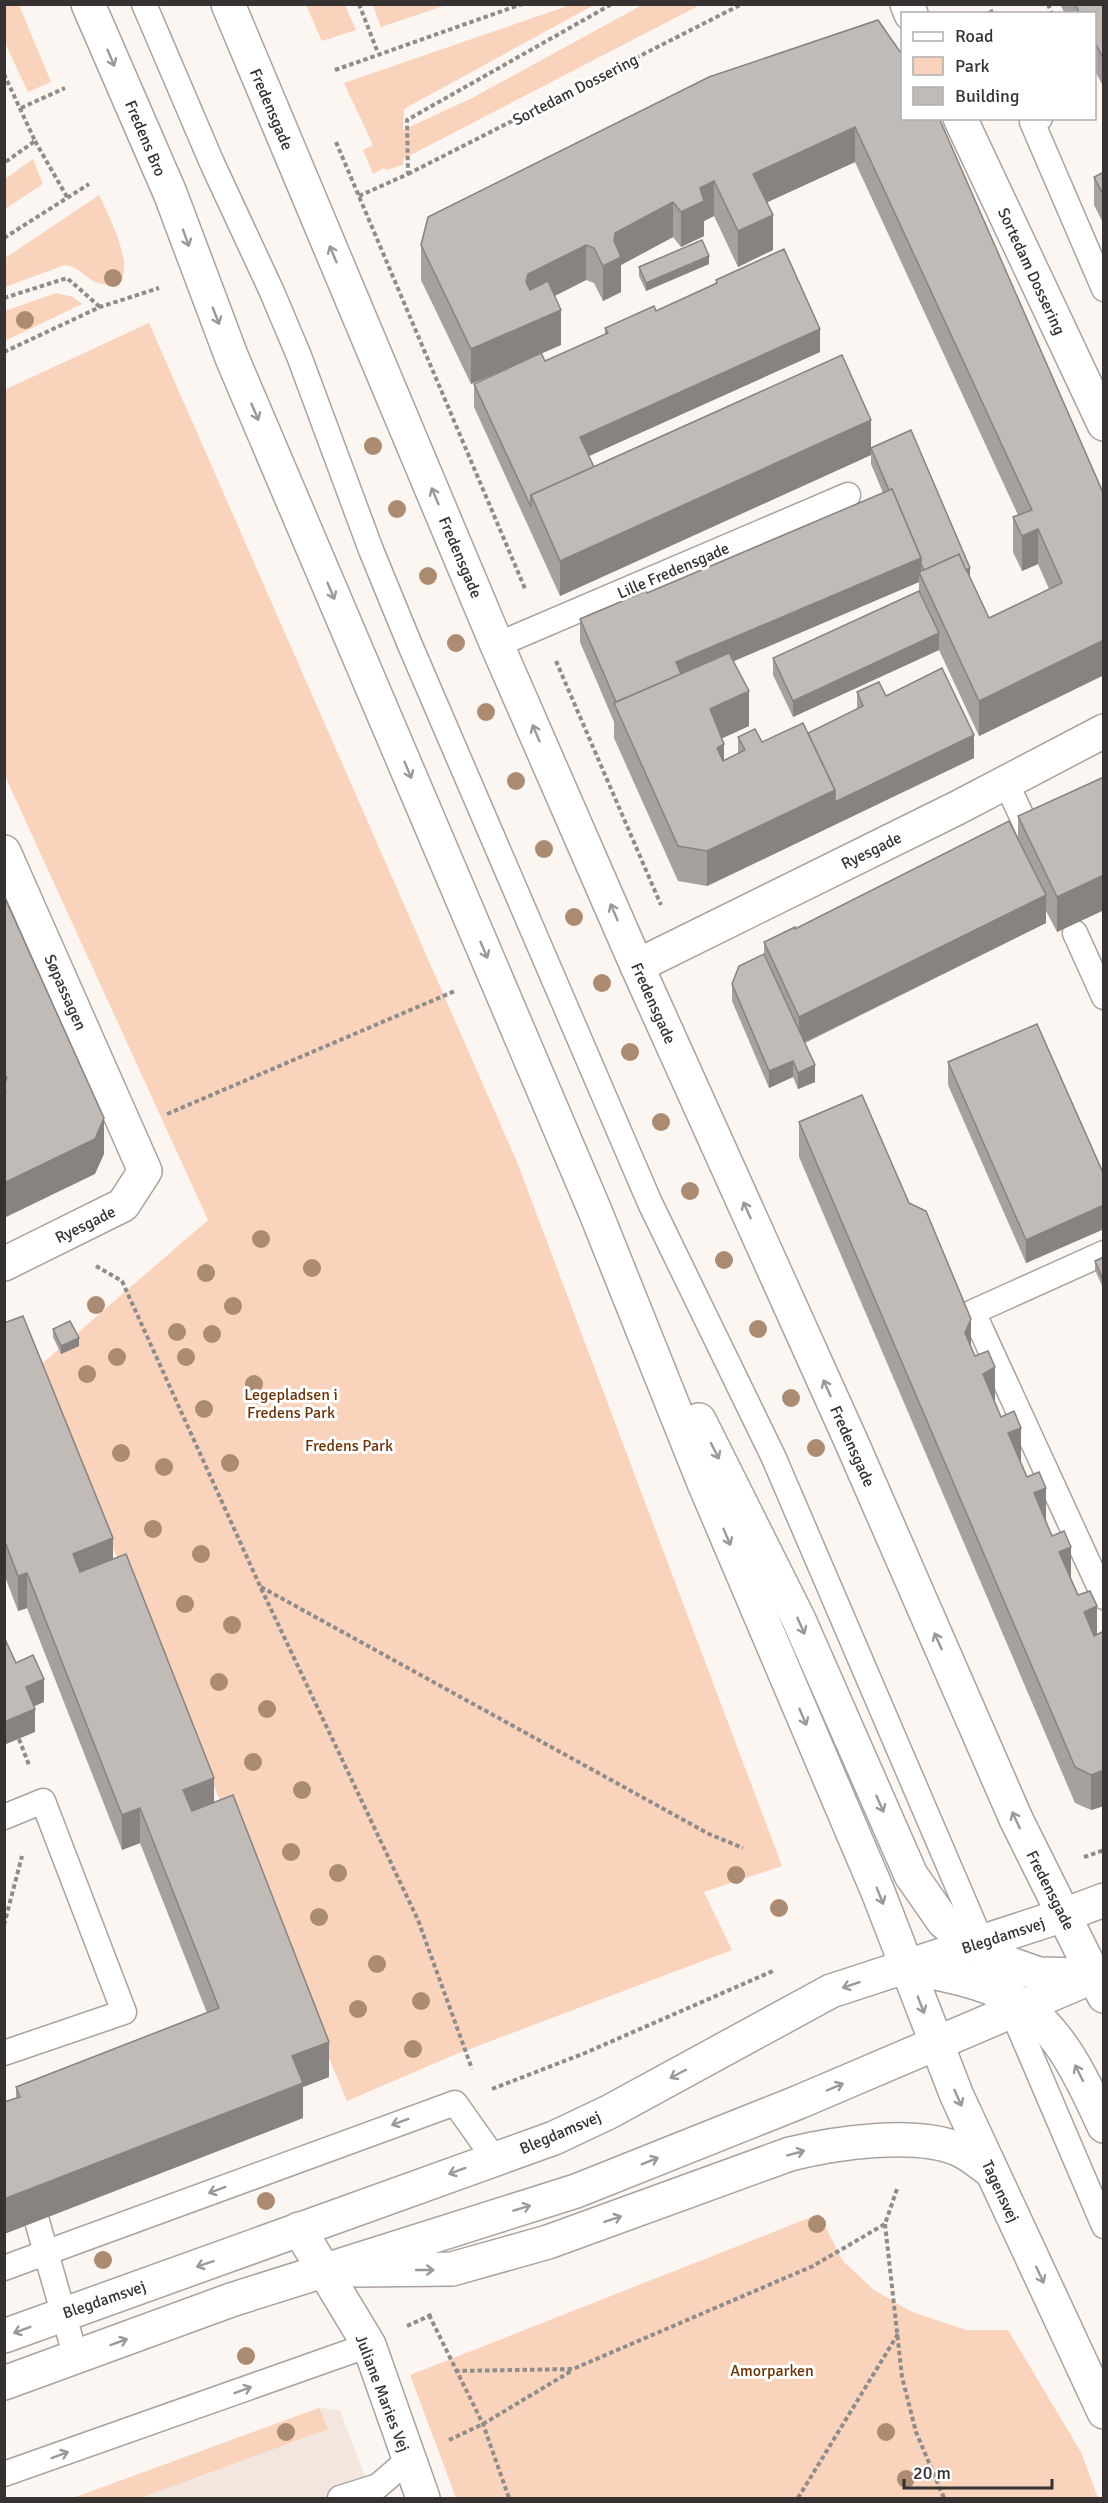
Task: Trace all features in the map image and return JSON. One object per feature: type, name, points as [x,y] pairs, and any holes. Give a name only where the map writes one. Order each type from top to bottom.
[{"type":"street","name":"Fredens Bro","points":[[88,4],[170,193],[199,274]]},
{"type":"street","name":"Fredensgade","points":[[231,13],[497,645],[637,966],[851,1441],[1016,1820],[1064,1916],[1100,1981]]},
{"type":"street","name":"Sortedam Dossering","points":[[961,120],[1104,424]]},
{"type":"street","points":[[199,274],[232,358],[595,1211],[704,1483],[878,1892],[906,1967],[954,1977],[1013,2003],[1053,2033],[1075,2066],[1104,2126]]},
{"type":"street","name":"Ryesgade","points":[[637,966],[1104,731]]},
{"type":"street","name":"Søpassagen","points":[[4,852],[127,1132]]},
{"type":"street","name":"Ryesgade","points":[[4,1264],[123,1205],[145,1171],[127,1132]]},
{"type":"street","points":[[595,1211],[799,1620],[911,1875],[943,1922],[980,1948],[1039,1974],[1100,1981]]},
{"type":"street","name":"Blegdamsvej","points":[[4,2336],[554,2138],[609,2112],[831,1991],[906,1967],[980,1948],[1104,1900]]},
{"type":"street","name":"Tagensvej","points":[[906,1967],[936,2044],[992,2172],[1104,2412]]},
{"type":"street","points":[[4,2383],[231,2300],[576,2191],[799,2102],[936,2044],[1013,2003],[1100,1981]]},
{"type":"street","points":[[325,2270],[452,2270],[548,2242],[790,2154],[819,2147],[894,2140],[927,2140],[959,2149],[992,2172]]},
{"type":"street","name":"Juliane Maries Vej","points":[[299,2229],[369,2345],[423,2499]]},
{"type":"lane","points":[[144,4],[212,163],[299,356],[371,550],[410,645],[645,1192],[773,1456],[980,1948],[1013,2003],[1104,2226]]},
{"type":"lane","points":[[1036,120],[1032,122],[1104,289]]},
{"type":"lane","name":"Lille Fredensgade","points":[[497,645],[848,495]]},
{"type":"lane","points":[[1006,782],[1034,843]]},
{"type":"lane","points":[[1075,933],[1104,997]]},
{"type":"lane","points":[[1104,1253],[973,1312],[1104,1597]]},
{"type":"lane","points":[[4,1817],[43,1801],[124,2012],[4,2053]]},
{"type":"lane","points":[[4,2268],[455,2103],[494,2158]]},
{"type":"lane","points":[[37,2221],[76,2358]]},
{"type":"lane","points":[[4,2474],[369,2345]]},
{"type":"lane","points":[[340,2499],[378,2486],[408,2460]]},
{"type":"path","points":[[359,4],[378,53]]},
{"type":"path","points":[[335,70],[522,4]]},
{"type":"path","points":[[408,174],[406,120],[612,4]]},
{"type":"path","name":"Sortedam Dossering","points":[[359,196],[408,174],[742,4]]},
{"type":"path","points":[[4,74],[35,141],[67,198]]},
{"type":"path","points":[[21,108],[65,88]]},
{"type":"path","points":[[4,163],[35,141]]},
{"type":"path","points":[[4,238],[89,184]]},
{"type":"path","points":[[4,352],[100,308],[199,274]]},
{"type":"path","points":[[4,298],[67,278],[100,308]]},
{"type":"path","points":[[127,1132],[399,1013],[495,975]]},
{"type":"path","points":[[53,1239],[122,1281],[260,1586],[418,1920],[474,2073],[455,2103]]},
{"type":"path","points":[[260,1586],[699,1828],[743,1848]]},
{"type":"path","points":[[897,2189],[885,2224],[899,2333],[902,2377],[916,2432],[944,2499]]},
{"type":"path","points":[[408,2460],[483,2424],[573,2369],[813,2266],[885,2224]]},
{"type":"path","points":[[429,2316],[483,2424],[509,2499]]},
{"type":"path","points":[[798,2499],[899,2333]]},
{"type":"path","points":[[455,2371],[573,2369]]},
{"type":"shaded area","points":[[319,2408],[340,2410],[373,2498],[73,2498]]},
{"type":"green space","points":[[378,4],[446,5],[381,27],[373,6]]},
{"type":"green space","points":[[573,4],[594,5],[404,109],[403,130],[474,97],[642,5],[700,5],[403,159],[403,165],[386,170],[384,168],[373,174],[363,150],[373,145],[344,83]]},
{"type":"green space","points":[[4,5],[19,5],[51,82],[28,92],[5,43]]},
{"type":"green space","points":[[306,5],[345,5],[356,30],[322,41]]},
{"type":"green space","points":[[33,159],[43,184],[5,209],[5,179]]},
{"type":"green space","points":[[99,195],[122,251],[124,266],[122,278],[114,284],[98,283],[75,268],[65,265],[5,287],[5,258]]},
{"type":"green space","points":[[56,293],[73,297],[82,304],[5,341],[5,311]]},
{"type":"green space","name":"Fredens Park","points":[[149,323],[517,1162],[782,1866],[704,1892],[732,1950],[454,2055],[347,2101],[37,1368],[208,1220],[5,776],[4,390]]},
{"type":"green space","name":"Amorparken","points":[[819,2214],[843,2261],[874,2290],[912,2312],[967,2330],[1008,2330],[1081,2452],[1098,2498],[456,2498],[410,2375]]},
{"type":"green space","points":[[319,2408],[328,2429],[140,2498],[73,2498]]},
{"type":"building","points":[[1075,4],[1104,4],[1104,60],[1096,44],[1096,12],[1079,12]]},
{"type":"building","points":[[878,20],[901,53],[901,120],[940,120],[1104,495],[1104,640],[979,701],[919,572],[959,554],[989,618],[1062,583],[1038,529],[1022,536],[1013,517],[1032,510],[855,127],[753,174],[773,215],[738,231],[714,181],[700,188],[704,201],[681,212],[673,202],[615,233],[614,241],[621,257],[603,266],[594,248],[586,245],[528,274],[526,282],[530,290],[548,281],[561,310],[471,349],[421,245],[428,217],[709,77]]},
{"type":"building","points":[[1104,172],[1104,196],[1094,177]]},
{"type":"building","points":[[702,240],[709,256],[646,283],[639,267]]},
{"type":"building","points":[[784,249],[820,329],[580,437],[594,467],[531,495],[531,507],[474,384],[541,353],[545,361],[608,333],[605,328],[654,306],[656,311]]},
{"type":"building","points":[[842,355],[871,420],[560,561],[531,495]]},
{"type":"building","points":[[911,430],[970,568],[966,570],[959,554],[924,570],[892,489],[889,490],[871,448]]},
{"type":"building","points":[[892,489],[921,558],[676,662],[681,674],[616,702],[580,619]]},
{"type":"building","points":[[919,591],[939,633],[793,701],[773,658]]},
{"type":"building","points":[[729,653],[749,691],[710,709],[724,744],[717,748],[723,761],[745,750],[738,737],[755,729],[762,742],[803,723],[835,790],[707,851],[678,846],[614,703]]},
{"type":"building","points":[[942,668],[974,735],[835,802],[835,790],[808,733],[863,706],[857,692],[879,682],[886,696]]},
{"type":"building","points":[[1104,777],[1104,875],[1057,897],[1018,816]]},
{"type":"building","points":[[1009,821],[1046,895],[799,1017],[764,942],[795,927],[795,929]]},
{"type":"building","points":[[4,896],[104,1118],[95,1139],[4,1183],[4,1094],[6,1093],[4,1087],[7,1077],[4,1076]]},
{"type":"building","points":[[764,954],[815,1065],[798,1073],[793,1061],[769,1071],[732,984],[739,966]]},
{"type":"building","points":[[1037,1024],[1104,1175],[1104,1205],[1026,1240],[948,1062]]},
{"type":"building","points":[[862,1095],[909,1203],[926,1211],[971,1319],[965,1333],[975,1356],[988,1351],[995,1367],[983,1374],[1001,1417],[1014,1411],[1021,1428],[1008,1433],[1027,1477],[1039,1472],[1046,1488],[1034,1493],[1052,1536],[1064,1531],[1071,1547],[1059,1552],[1078,1595],[1090,1591],[1097,1606],[1084,1612],[1094,1636],[1104,1631],[1104,1770],[1091,1775],[1075,1767],[799,1122]]},
{"type":"building","points":[[1104,1257],[1104,1282],[1095,1261]]},
{"type":"building","points":[[23,1316],[113,1538],[73,1554],[80,1572],[126,1554],[214,1778],[183,1790],[192,1811],[233,1795],[329,2042],[292,2056],[303,2083],[4,2199],[4,2102],[20,2097],[16,2087],[219,2008],[140,1808],[122,1815],[27,1573],[18,1576],[4,1539],[4,1323]]},
{"type":"building","points":[[70,1321],[79,1338],[61,1346],[53,1329]]},
{"type":"building","points":[[4,1637],[16,1663],[33,1655],[44,1679],[26,1687],[35,1709],[4,1722]]},
{"type":"park label","name":"Legepladsen i Fredens Park","points":[[291,1403]]}]
